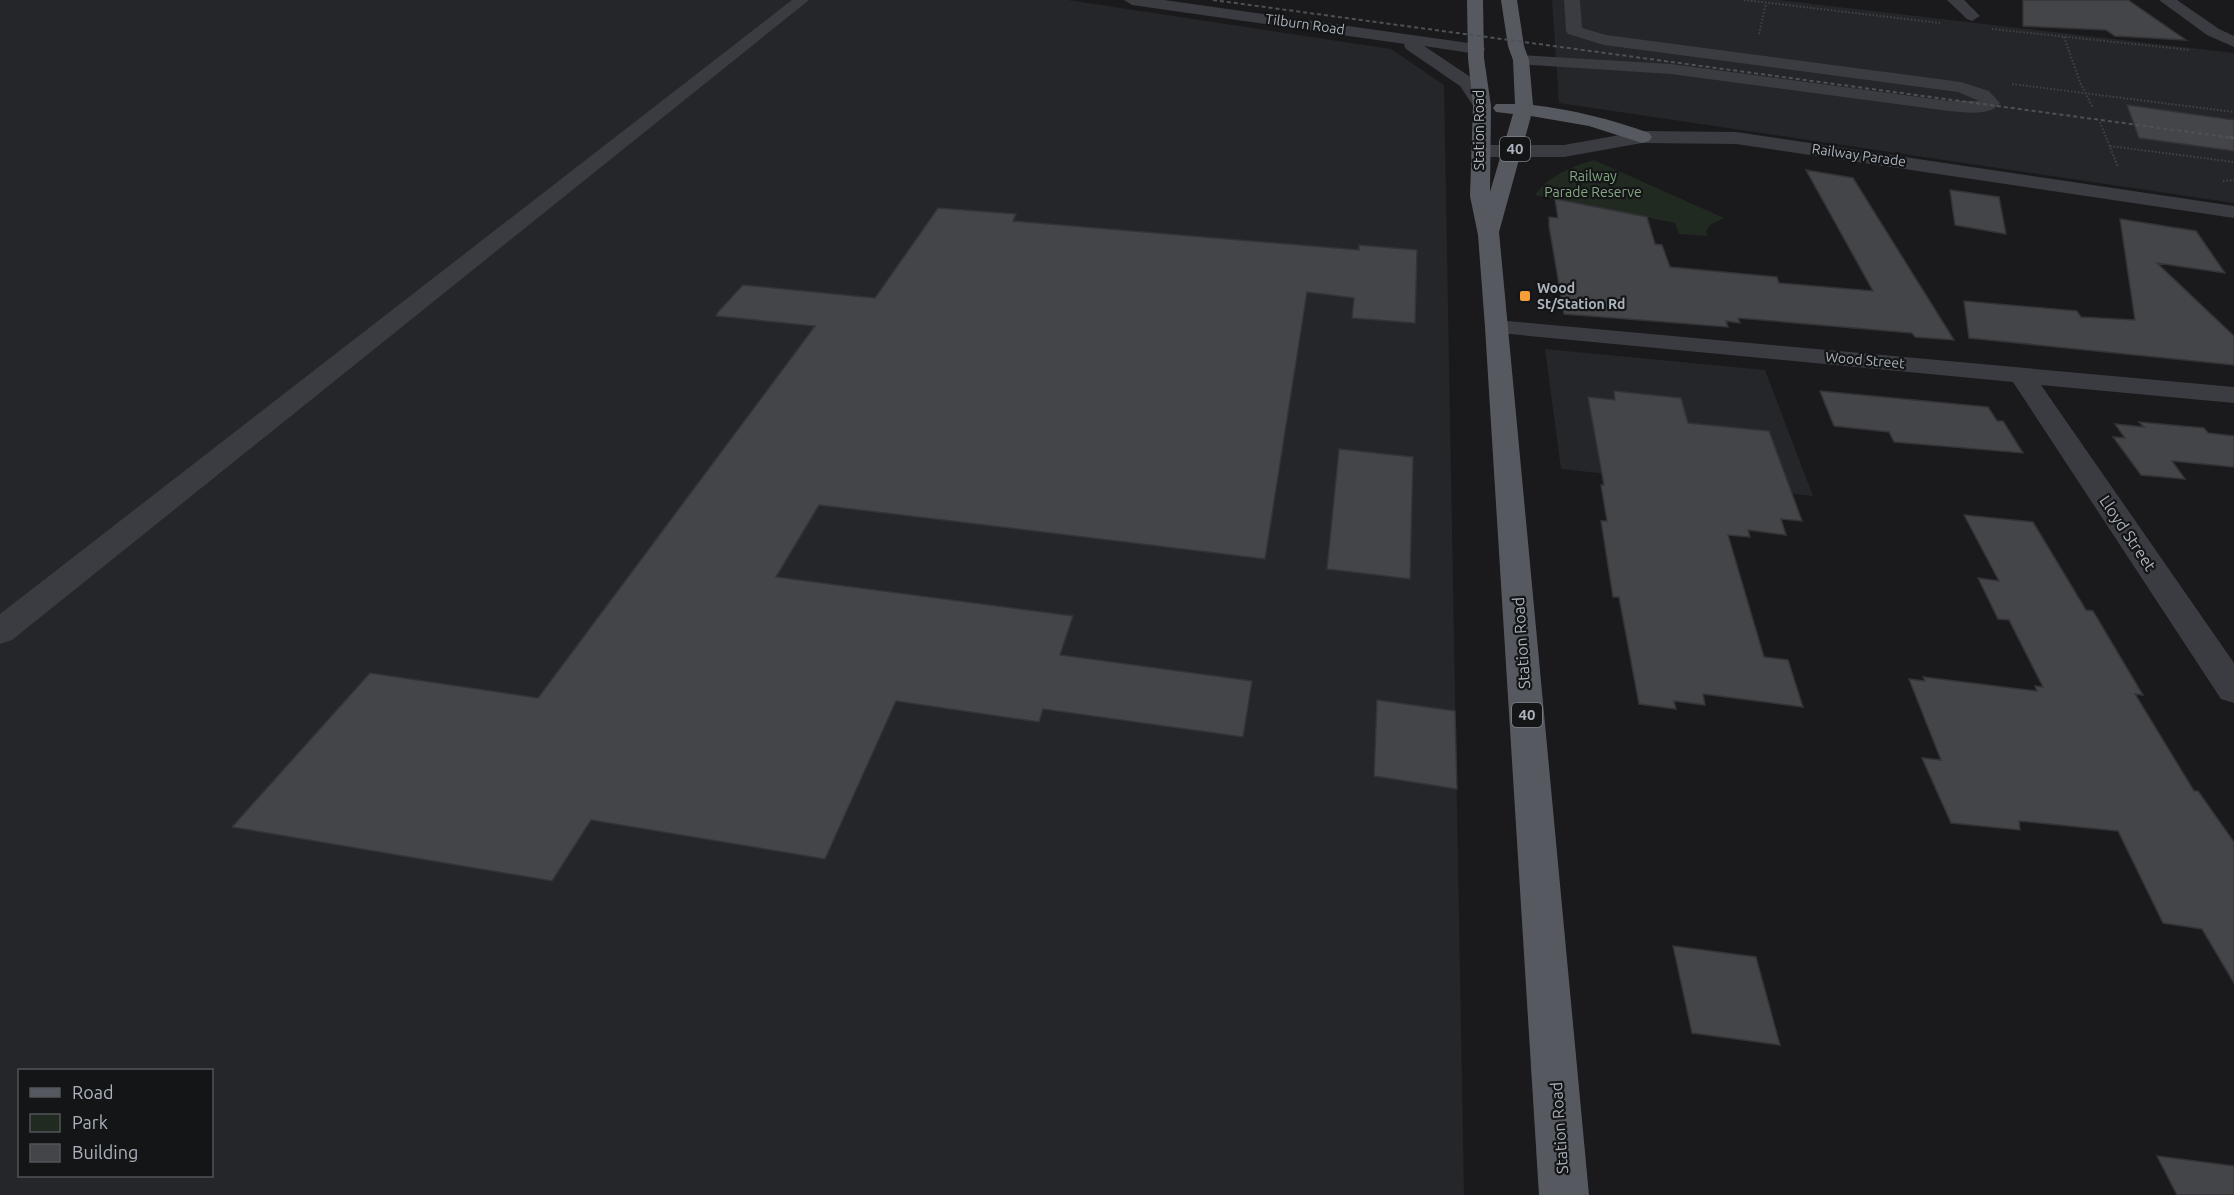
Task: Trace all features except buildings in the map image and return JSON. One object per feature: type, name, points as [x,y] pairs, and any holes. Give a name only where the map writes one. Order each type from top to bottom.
[{"type":"main road","name":"40","points":[[1464,27],[1474,0]]},
{"type":"main road","name":"40","points":[[1509,0],[1514,37]]},
{"type":"main road","name":"Station Road","points":[[1464,27],[1477,49],[1482,106],[1480,196],[1489,235],[1497,327],[1564,1195]]},
{"type":"main road","name":"Station Road","points":[[1489,235],[1524,110],[1507,56],[1514,37]]},
{"type":"main road","points":[[1477,49],[1503,47],[1514,37]]},
{"type":"main road","points":[[1477,49],[1507,56]]},
{"type":"main road","points":[[1482,106],[1601,121],[1642,136]]},
{"type":"street","points":[[0,632],[801,0]]},
{"type":"street","name":"Tilburn Road","points":[[1132,0],[1477,49]]},
{"type":"street","points":[[1507,56],[1671,69],[1949,106],[1980,107],[1991,104],[1983,95],[1960,87],[1604,40],[1574,31],[1572,0]]},
{"type":"street","points":[[1955,0],[1972,16]]},
{"type":"street","points":[[2167,0],[2213,32],[2234,42]]},
{"type":"street","points":[[1357,32],[1411,35],[1464,27]]},
{"type":"street","points":[[2213,32],[2220,41],[2234,48]]},
{"type":"street","points":[[1395,38],[1418,49],[1454,72],[1466,82],[1482,106]]},
{"type":"street","name":"Railway Parade","points":[[1482,151],[1564,151],[1642,136],[1716,137],[1760,141],[2073,186],[2234,212]]},
{"type":"street","name":"Wood Street","points":[[1497,327],[2234,395]]},
{"type":"street","name":"Lloyd Street","points":[[2021,375],[2234,690]]},
{"type":"path","points":[[2064,37],[2080,82],[2093,108]]},
{"type":"path","points":[[2100,122],[2121,173]]},
{"type":"path","points":[[2110,146],[2234,162]]},
{"type":"shaded area","points":[[0,0],[1068,0],[1391,49],[1444,85],[1464,1195],[0,1195]]},
{"type":"shaded area","points":[[1552,0],[1779,0],[2234,53],[2234,203],[1559,103]]},
{"type":"shaded area","points":[[1545,349],[1765,370],[1813,496],[1561,469]]},
{"type":"green space","name":"Railway Parade Reserve","points":[[1594,160],[1724,218],[1710,225],[1706,232],[1708,236],[1679,234],[1675,223],[1535,195],[1547,182],[1562,173]]},
{"type":"railway","points":[[1213,0],[2234,138],[2230,137]]},
{"type":"place","name":"Wood St/Station Rd","points":[[1525,296]]}]
